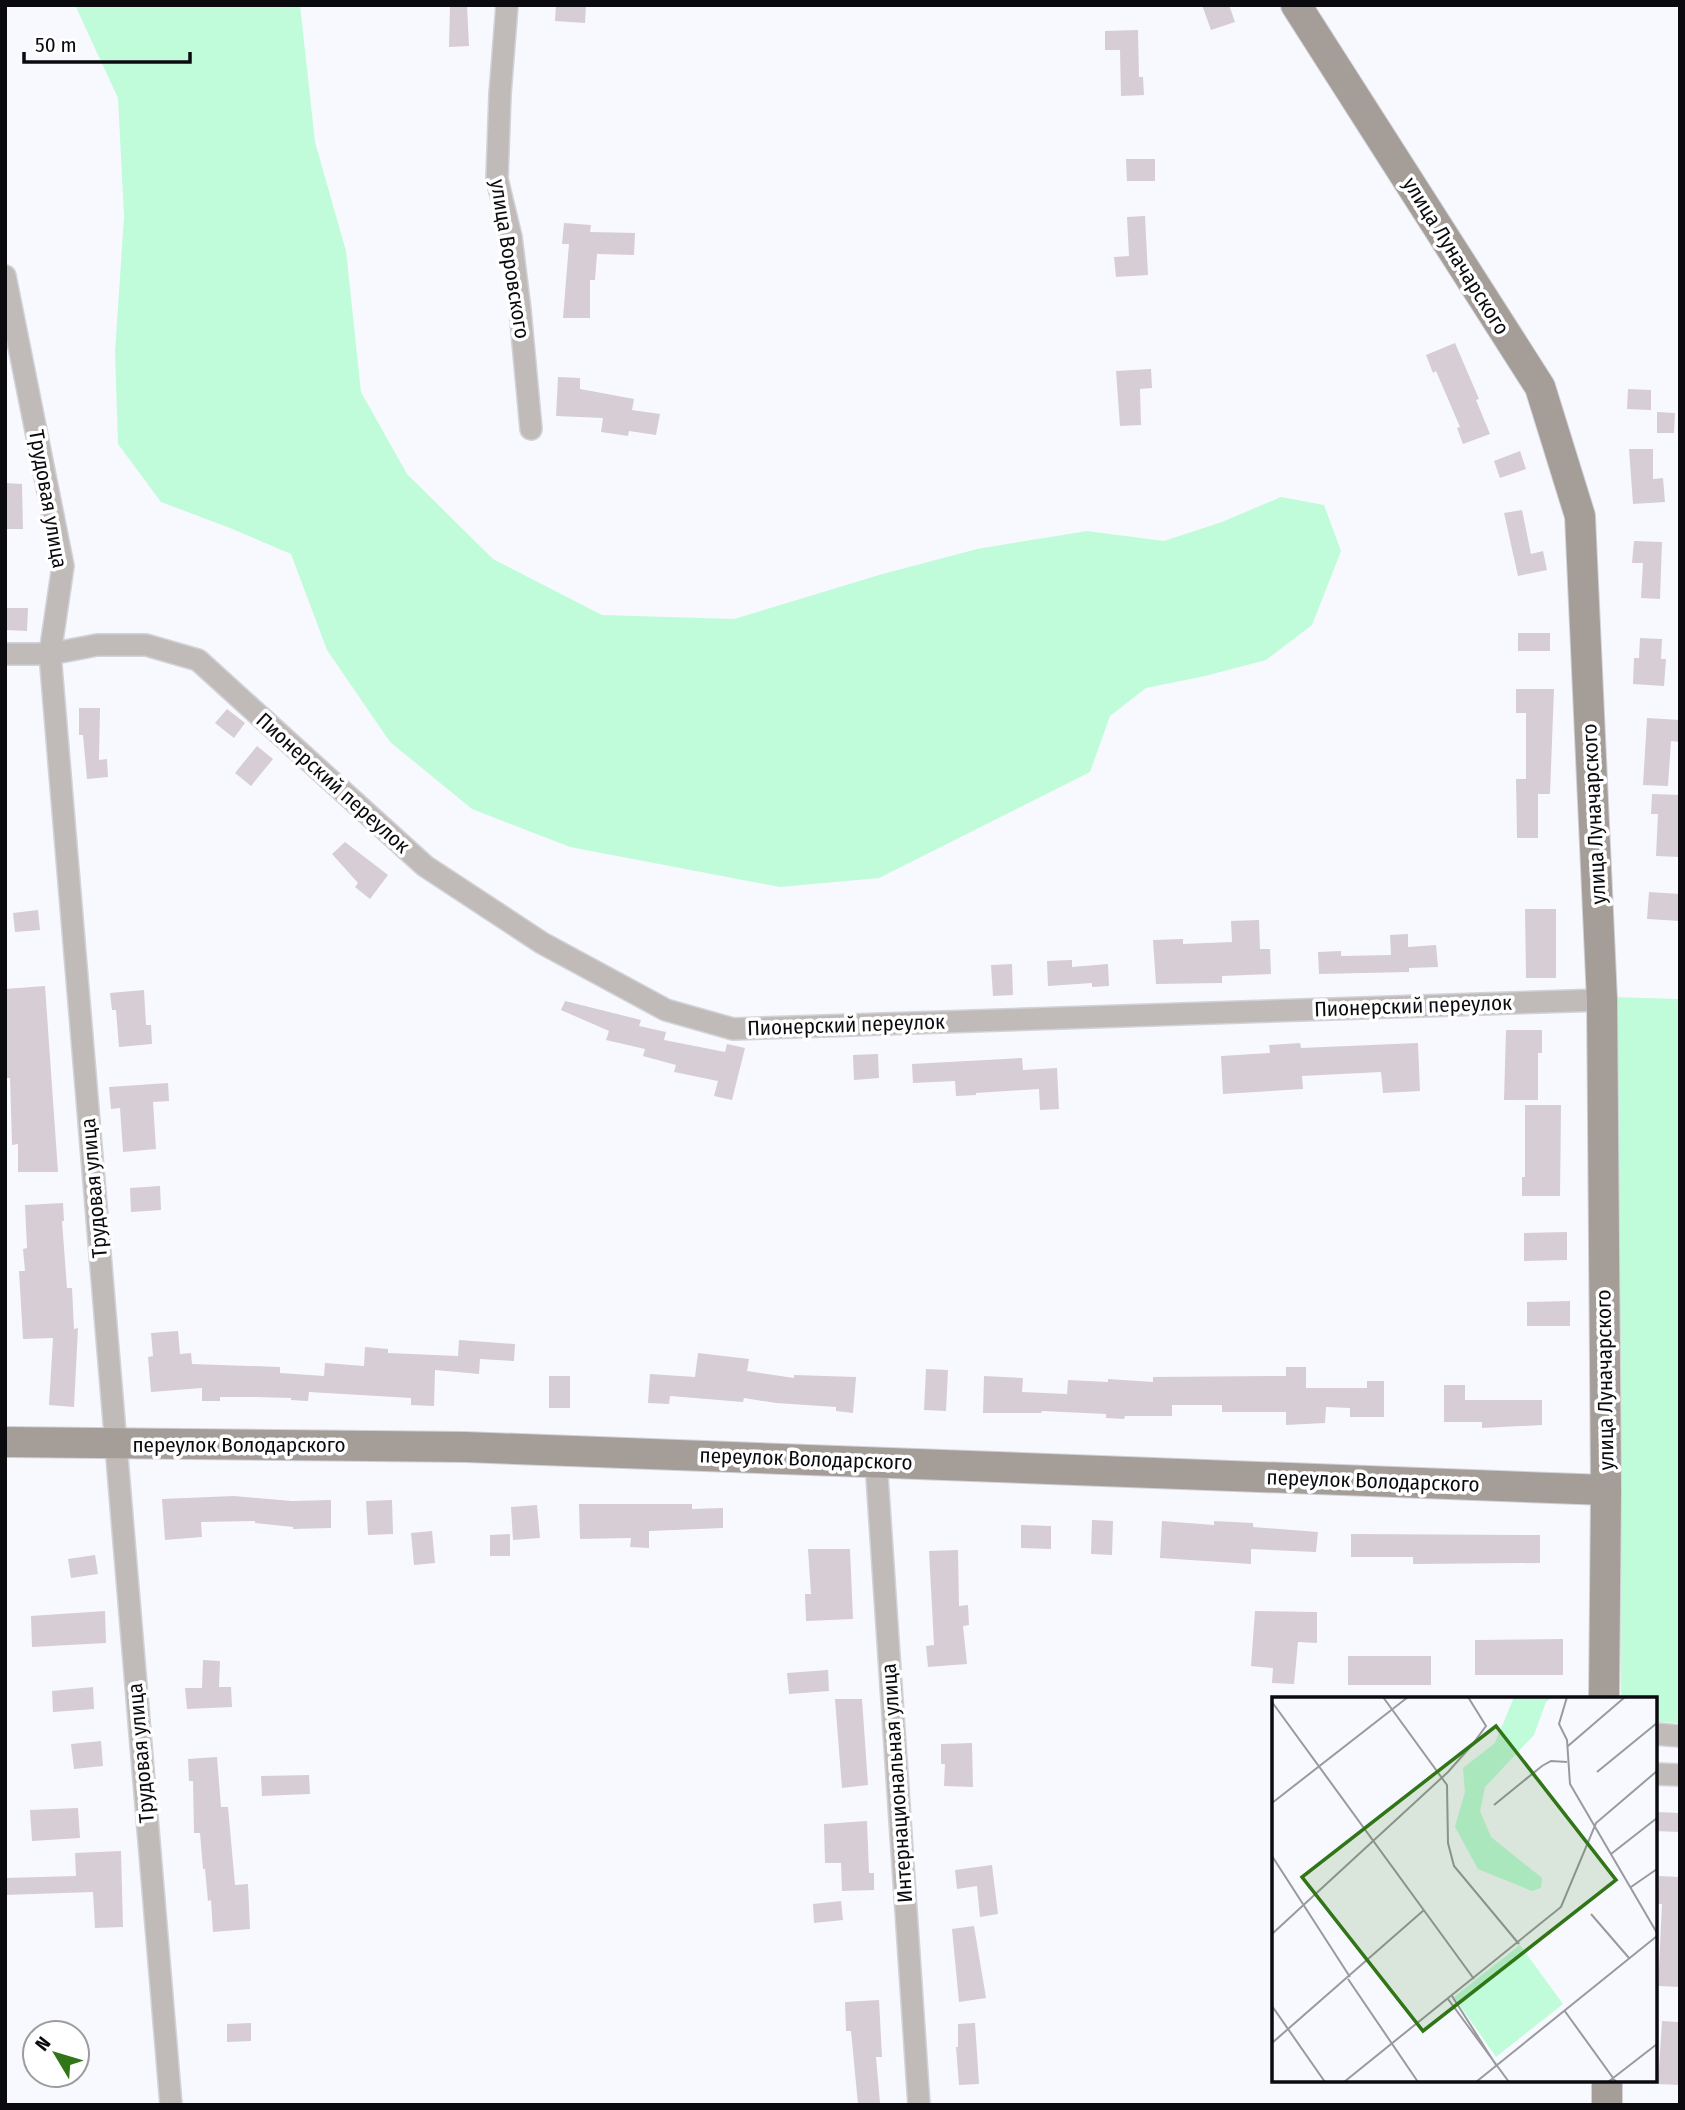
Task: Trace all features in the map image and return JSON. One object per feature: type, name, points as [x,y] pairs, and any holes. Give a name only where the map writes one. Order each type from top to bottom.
[{"type":"street","name":"улица Воровского","points":[[507,5],[497,178],[511,237],[531,429]]},
{"type":"street","name":"улица Луначарского","points":[[1296,5],[1540,387],[1580,516],[1602,1000],[1606,1490],[1604,1697]]},
{"type":"street","name":"Трудовая улица","points":[[5,276],[64,566],[50,654],[171,2105]]},
{"type":"street","name":"Пионерский переулок","points":[[5,654],[50,654],[97,645],[146,645],[198,660],[425,866],[542,943],[666,1010],[733,1029],[1602,1000]]},
{"type":"street","name":"переулок Володарского","points":[[5,1442],[465,1447],[1606,1490]]},
{"type":"street","name":"Интернациональная улица","points":[[876,1461],[919,2105]]},
{"type":"street","points":[[1657,1734],[1680,1736]]},
{"type":"street","points":[[1657,1774],[1680,1776]]},
{"type":"street","points":[[1607,2082],[1607,2105]]},
{"type":"green space","points":[[75,5],[300,5],[315,142],[346,251],[361,392],[407,474],[493,559],[602,615],[734,619],[879,575],[977,549],[1087,531],[1164,541],[1222,522],[1281,497],[1324,505],[1341,551],[1312,625],[1266,660],[1146,688],[1110,716],[1090,772],[879,878],[780,887],[570,847],[472,809],[390,742],[327,650],[291,554],[161,502],[118,444],[115,352],[124,217],[118,98]]},
{"type":"green space","points":[[1613,997],[1680,999],[1680,1723],[1657,1722],[1657,1697],[1621,1697]]},
{"type":"building","points":[[450,5],[467,5],[469,46],[449,47]]},
{"type":"building","points":[[556,5],[586,5],[585,23],[555,21]]},
{"type":"building","points":[[1202,5],[1229,5],[1235,22],[1211,30]]},
{"type":"building","points":[[1138,30],[1139,77],[1143,77],[1144,95],[1121,96],[1120,50],[1105,50],[1105,31]]},
{"type":"building","points":[[1126,159],[1155,159],[1155,181],[1127,181]]},
{"type":"building","points":[[1145,216],[1148,275],[1116,277],[1114,257],[1129,256],[1127,217]]},
{"type":"building","points":[[564,223],[591,225],[590,232],[635,233],[634,255],[597,254],[595,280],[590,280],[590,318],[563,318],[569,244],[562,244]]},
{"type":"building","points":[[1455,343],[1479,399],[1476,400],[1490,434],[1463,444],[1457,428],[1460,427],[1436,371],[1433,373],[1426,355]]},
{"type":"building","points":[[1151,369],[1152,388],[1140,389],[1141,425],[1120,426],[1116,371]]},
{"type":"building","points":[[558,377],[580,378],[580,389],[634,399],[632,410],[660,414],[656,435],[629,431],[628,436],[601,432],[603,418],[556,416]]},
{"type":"building","points":[[1628,389],[1651,390],[1651,410],[1627,409]]},
{"type":"building","points":[[1657,412],[1675,413],[1674,433],[1657,433]]},
{"type":"building","points":[[1629,449],[1653,449],[1653,479],[1663,478],[1665,502],[1633,504]]},
{"type":"building","points":[[1520,451],[1526,469],[1500,478],[1494,461]]},
{"type":"building","points":[[5,483],[22,484],[23,529],[5,529]]},
{"type":"building","points":[[1522,510],[1531,554],[1543,551],[1547,570],[1518,576],[1504,513]]},
{"type":"building","points":[[1634,541],[1662,542],[1660,599],[1641,598],[1643,563],[1632,563]]},
{"type":"building","points":[[5,608],[28,608],[27,631],[5,630]]},
{"type":"building","points":[[1518,633],[1550,633],[1550,651],[1518,651]]},
{"type":"building","points":[[1640,638],[1662,639],[1661,659],[1666,659],[1664,686],[1633,684],[1634,658],[1639,658]]},
{"type":"building","points":[[1516,689],[1554,689],[1550,794],[1538,794],[1538,838],[1517,838],[1516,779],[1526,779],[1526,713],[1516,713]]},
{"type":"building","points":[[79,708],[100,708],[99,760],[107,759],[108,777],[87,779],[83,735],[79,735]]},
{"type":"building","points":[[227,709],[245,723],[234,738],[215,723]]},
{"type":"building","points":[[1647,718],[1680,720],[1680,742],[1671,741],[1668,786],[1643,785]]},
{"type":"building","points":[[257,746],[273,759],[251,786],[235,773]]},
{"type":"building","points":[[1652,794],[1680,795],[1680,857],[1656,856],[1658,814],[1651,814]]},
{"type":"building","points":[[345,842],[388,875],[370,899],[355,887],[358,883],[332,854]]},
{"type":"building","points":[[1649,892],[1680,894],[1680,921],[1647,919]]},
{"type":"building","points":[[1525,909],[1556,909],[1556,978],[1526,978]]},
{"type":"building","points":[[38,910],[40,930],[15,932],[13,913]]},
{"type":"building","points":[[1259,920],[1260,949],[1270,949],[1271,974],[1222,976],[1222,983],[1156,984],[1153,940],[1183,939],[1183,944],[1232,942],[1231,921]]},
{"type":"building","points":[[1408,934],[1408,947],[1436,945],[1438,967],[1409,968],[1409,972],[1319,974],[1318,952],[1341,951],[1341,956],[1391,955],[1390,935]]},
{"type":"building","points":[[1072,960],[1072,967],[1108,964],[1109,986],[1092,987],[1092,983],[1048,986],[1047,961]]},
{"type":"building","points":[[1012,964],[1013,995],[993,996],[991,965]]},
{"type":"building","points":[[45,986],[58,1172],[18,1172],[18,1144],[12,1145],[10,1078],[7,1078],[5,1061],[5,989]]},
{"type":"building","points":[[144,990],[146,1025],[151,1025],[152,1044],[119,1047],[116,1010],[112,1010],[110,993]]},
{"type":"building","points":[[565,1001],[641,1020],[639,1026],[666,1032],[664,1040],[725,1052],[727,1044],[745,1048],[732,1100],[714,1096],[718,1081],[674,1072],[676,1065],[643,1056],[645,1049],[606,1040],[609,1031],[561,1010]]},
{"type":"building","points":[[1506,1030],[1542,1030],[1542,1053],[1538,1053],[1538,1100],[1504,1100]]},
{"type":"building","points":[[1300,1043],[1301,1048],[1418,1043],[1420,1091],[1383,1093],[1381,1072],[1302,1076],[1303,1089],[1223,1094],[1221,1056],[1270,1053],[1269,1045]]},
{"type":"building","points":[[878,1054],[879,1078],[854,1080],[853,1055]]},
{"type":"building","points":[[1022,1058],[1023,1070],[1057,1068],[1059,1109],[1040,1110],[1039,1089],[956,1096],[955,1081],[913,1083],[912,1064]]},
{"type":"building","points":[[168,1083],[169,1101],[153,1102],[156,1149],[123,1152],[120,1108],[111,1109],[109,1087]]},
{"type":"building","points":[[1525,1105],[1561,1105],[1560,1196],[1522,1196],[1522,1177],[1525,1177]]},
{"type":"building","points":[[160,1186],[161,1210],[131,1212],[130,1188]]},
{"type":"building","points":[[63,1203],[67,1288],[72,1288],[74,1329],[78,1328],[74,1407],[49,1405],[53,1338],[23,1339],[19,1271],[25,1271],[25,1205]]},
{"type":"building","points":[[1567,1232],[1567,1260],[1524,1261],[1524,1233]]},
{"type":"building","points":[[1570,1301],[1570,1326],[1527,1326],[1527,1302]]},
{"type":"building","points":[[178,1331],[180,1354],[191,1353],[192,1364],[280,1367],[280,1373],[324,1376],[325,1363],[364,1366],[365,1347],[388,1349],[388,1353],[458,1356],[459,1340],[515,1344],[514,1361],[480,1359],[479,1374],[435,1370],[434,1406],[411,1405],[411,1398],[309,1392],[308,1401],[291,1398],[220,1397],[220,1401],[202,1401],[202,1388],[151,1392],[148,1357],[153,1356],[151,1333]]},
{"type":"building","points":[[698,1353],[749,1359],[747,1371],[794,1378],[794,1375],[856,1377],[853,1413],[836,1411],[836,1407],[744,1398],[743,1402],[670,1396],[669,1404],[648,1403],[650,1374],[695,1377]]},
{"type":"building","points":[[1286,1367],[1306,1367],[1306,1388],[1367,1388],[1367,1381],[1384,1381],[1384,1417],[1350,1417],[1350,1408],[1326,1407],[1325,1423],[1286,1425],[1286,1412],[1222,1412],[1222,1405],[1172,1405],[1172,1416],[1125,1416],[1124,1419],[1106,1418],[1106,1414],[1042,1411],[983,1413],[984,1376],[1023,1378],[1022,1392],[1067,1394],[1068,1380],[1153,1382],[1153,1377],[1286,1376]]},
{"type":"building","points":[[926,1369],[948,1370],[946,1411],[924,1410]]},
{"type":"building","points":[[549,1376],[570,1376],[570,1408],[549,1408]]},
{"type":"building","points":[[1444,1385],[1465,1385],[1465,1400],[1542,1400],[1542,1425],[1482,1428],[1482,1422],[1444,1422]]},
{"type":"building","points":[[234,1496],[292,1501],[331,1500],[331,1528],[293,1529],[255,1521],[201,1522],[202,1537],[165,1540],[162,1499]]},
{"type":"building","points":[[392,1500],[393,1534],[368,1535],[366,1501]]},
{"type":"building","points":[[579,1504],[692,1504],[692,1509],[723,1508],[723,1528],[649,1531],[649,1548],[630,1547],[631,1538],[580,1539]]},
{"type":"building","points":[[537,1505],[540,1538],[513,1540],[511,1507]]},
{"type":"building","points":[[1092,1520],[1113,1521],[1112,1555],[1091,1554]]},
{"type":"building","points":[[1162,1521],[1214,1525],[1214,1521],[1253,1523],[1253,1527],[1318,1532],[1316,1552],[1251,1549],[1251,1564],[1160,1558]]},
{"type":"building","points":[[1021,1525],[1051,1526],[1051,1549],[1021,1548]]},
{"type":"building","points":[[432,1531],[435,1563],[414,1565],[411,1533]]},
{"type":"building","points":[[510,1534],[510,1556],[490,1556],[490,1535]]},
{"type":"building","points":[[1351,1534],[1540,1535],[1540,1563],[1413,1564],[1413,1557],[1351,1557]]},
{"type":"building","points":[[808,1549],[850,1549],[853,1619],[806,1621],[805,1594],[811,1594]]},
{"type":"building","points":[[958,1550],[959,1606],[968,1605],[969,1625],[963,1626],[967,1664],[928,1667],[926,1646],[934,1645],[929,1551]]},
{"type":"building","points":[[95,1555],[98,1574],[71,1578],[68,1559]]},
{"type":"building","points":[[105,1611],[106,1643],[32,1647],[31,1616]]},
{"type":"building","points":[[1255,1611],[1317,1612],[1317,1643],[1298,1642],[1294,1684],[1272,1683],[1273,1668],[1251,1666]]},
{"type":"building","points":[[1563,1639],[1563,1675],[1475,1675],[1475,1640]]},
{"type":"building","points":[[1348,1656],[1431,1656],[1431,1685],[1348,1685]]},
{"type":"building","points":[[203,1660],[220,1661],[219,1687],[231,1687],[232,1707],[187,1709],[185,1688],[202,1688]]},
{"type":"building","points":[[828,1670],[829,1691],[789,1694],[787,1673]]},
{"type":"building","points":[[93,1687],[94,1709],[53,1712],[52,1691]]},
{"type":"building","points":[[835,1699],[862,1699],[868,1785],[842,1788]]},
{"type":"building","points":[[101,1741],[103,1766],[74,1769],[71,1744]]},
{"type":"building","points":[[972,1743],[973,1787],[944,1786],[945,1764],[941,1764],[941,1744]]},
{"type":"building","points":[[217,1757],[221,1807],[228,1807],[235,1885],[248,1884],[250,1929],[213,1932],[211,1900],[208,1901],[200,1833],[194,1833],[193,1781],[189,1781],[188,1759]]},
{"type":"building","points":[[309,1775],[310,1794],[262,1796],[261,1776]]},
{"type":"building","points":[[78,1808],[80,1838],[32,1841],[30,1810]]},
{"type":"building","points":[[1657,1812],[1680,1813],[1680,1832],[1657,1831]]},
{"type":"building","points":[[867,1821],[869,1873],[874,1873],[874,1890],[842,1891],[841,1863],[825,1863],[824,1824]]},
{"type":"building","points":[[121,1851],[123,1927],[95,1928],[93,1892],[5,1895],[5,1878],[76,1876],[75,1853]]},
{"type":"building","points":[[992,1865],[998,1914],[980,1917],[977,1886],[957,1889],[955,1870]]},
{"type":"building","points":[[1659,1876],[1680,1877],[1680,1987],[1658,1986],[1662,1904],[1657,1904]]},
{"type":"building","points":[[841,1901],[843,1920],[814,1923],[813,1904]]},
{"type":"building","points":[[974,1926],[986,1998],[959,2002],[952,1929]]},
{"type":"building","points":[[879,2000],[882,2057],[876,2057],[880,2103],[858,2104],[851,2031],[846,2031],[845,2002]]},
{"type":"building","points":[[1662,2021],[1680,2022],[1680,2085],[1658,2084]]},
{"type":"building","points":[[251,2023],[251,2041],[227,2042],[227,2024]]},
{"type":"building","points":[[975,2023],[979,2084],[959,2085],[956,2047],[958,2024]]}]
